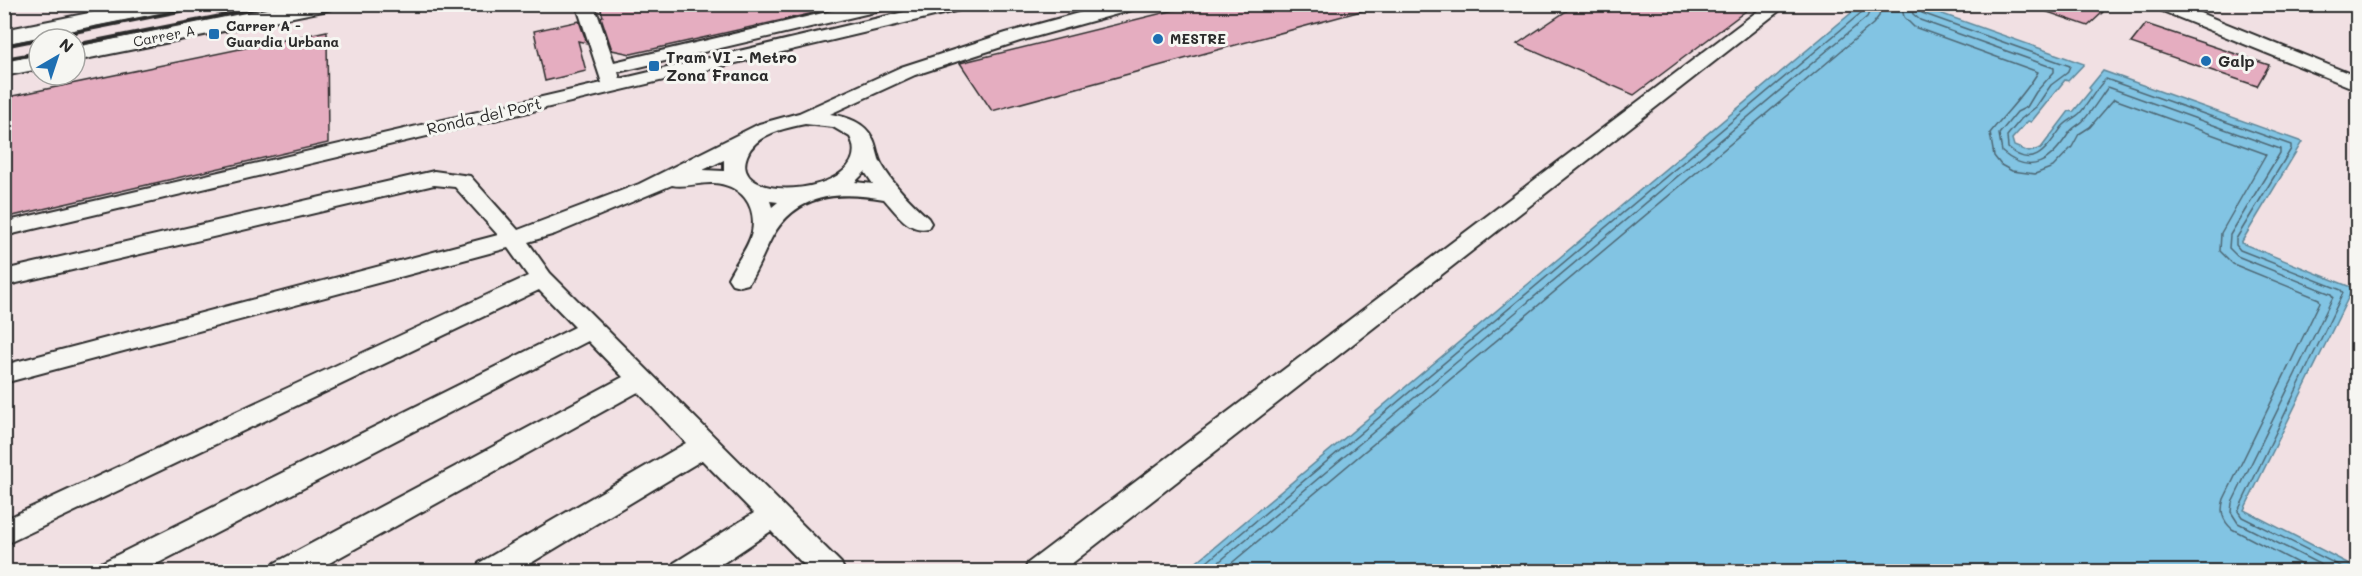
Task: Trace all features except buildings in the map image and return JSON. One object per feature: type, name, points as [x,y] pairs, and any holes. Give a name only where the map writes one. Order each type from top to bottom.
[{"type":"main road","name":"Carrer A","points":[[59,27],[172,4]]},
{"type":"main road","name":"Carrer A","points":[[87,52],[323,4]]},
{"type":"main road","points":[[4,32],[27,32]]},
{"type":"main road","name":"Carrer A","points":[[4,37],[27,33]]},
{"type":"main road","points":[[4,69],[27,64]]},
{"type":"street","points":[[585,4],[609,77],[887,4]]},
{"type":"street","name":"Ronda del Port","points":[[4,229],[609,77],[922,9],[964,4]]},
{"type":"street","points":[[4,376],[59,359],[513,238],[590,213],[647,189],[773,126],[805,118],[908,71],[1013,37],[1133,4]]},
{"type":"street","points":[[1039,572],[1779,4]]},
{"type":"street","points":[[2161,4],[2358,84]]},
{"type":"street","points":[[740,278],[763,233],[777,216],[799,197],[829,188],[847,178],[860,166],[865,147],[861,119],[866,106],[882,87],[908,71]]},
{"type":"street","points":[[805,118],[843,123],[857,131],[871,165],[891,194],[920,223]]},
{"type":"street","points":[[747,140],[737,152],[733,165],[736,177],[758,196],[763,206],[765,216],[763,233]]},
{"type":"street","points":[[647,189],[687,178],[708,176],[734,180],[764,193],[785,196],[857,188],[891,194]]},
{"type":"street","points":[[4,278],[434,178],[462,181],[513,238],[542,279],[830,572]]},
{"type":"street","points":[[4,533],[542,279]]},
{"type":"street","points":[[112,572],[592,329]]},
{"type":"street","points":[[286,572],[641,379]]},
{"type":"street","points":[[490,572],[705,444]]},
{"type":"street","points":[[685,572],[774,514]]},
{"type":"shaded area","points":[[4,5],[1862,5],[1186,572],[5,571]]},
{"type":"shaded area","points":[[1917,5],[2357,5],[2357,568],[2243,510],[2352,288],[2241,243],[2302,142],[2089,89],[2092,90],[2073,112],[2069,111],[2041,148],[2033,152],[2019,150],[2014,146],[2012,139],[2048,103],[2045,102],[2065,80],[2083,64]]},
{"type":"water","points":[[1862,4],[1917,5],[2084,64],[2068,81],[2065,80],[2031,122],[2028,121],[2012,139],[2014,146],[2029,152],[2041,148],[2069,111],[2073,112],[2091,90],[2089,88],[2103,71],[2302,142],[2241,243],[2353,288],[2244,510],[2357,568],[2357,571],[1186,571]]},
{"type":"railway","points":[[4,46],[215,4]]},
{"type":"railway","points":[[87,43],[281,4]]},
{"type":"railway","points":[[4,59],[27,55]]},
{"type":"place","name":"Carrer A - Guardia Urbana","points":[[214,34]]},
{"type":"place","name":"MESTRE","points":[[1158,39]]},
{"type":"place","name":"Galp","points":[[2206,61]]},
{"type":"place","name":"Tram VI - Metro Zona Franca","points":[[654,66]]}]
